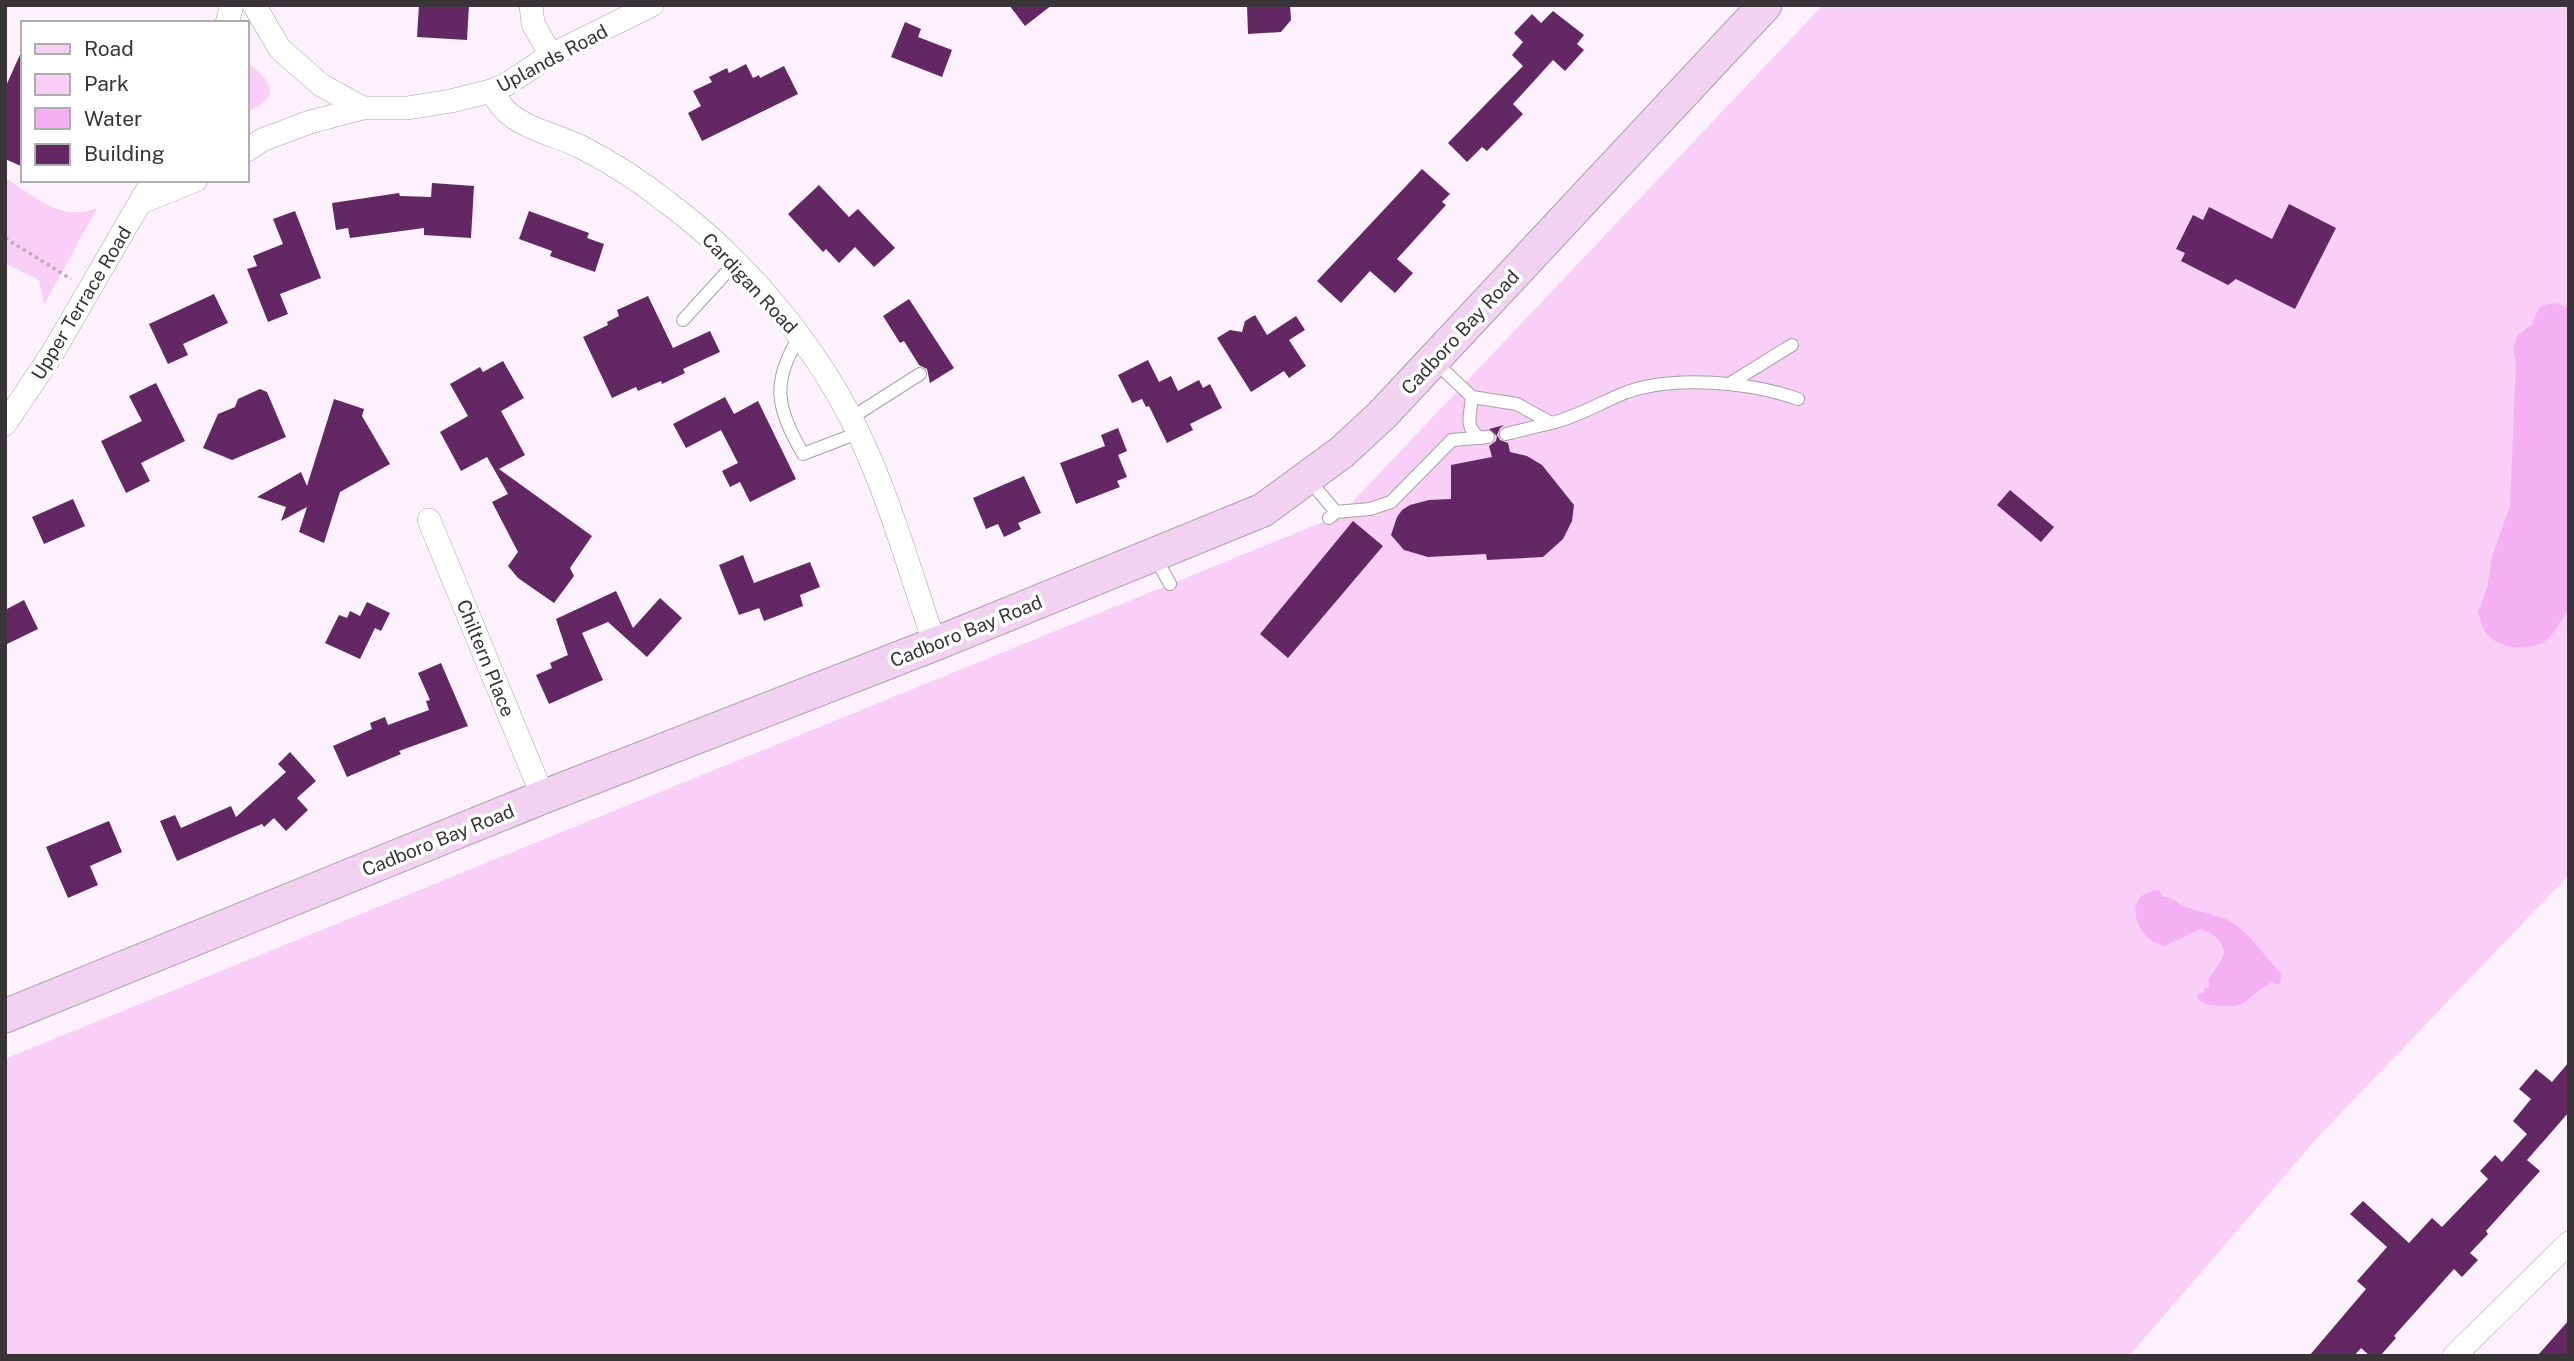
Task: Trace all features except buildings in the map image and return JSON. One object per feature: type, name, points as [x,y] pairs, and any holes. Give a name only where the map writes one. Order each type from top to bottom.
[{"type":"main road","name":"Cadboro Bay Road","points":[[5,1016],[543,797],[935,644],[1263,510],[1308,479],[1352,443],[1765,5]]},
{"type":"street","points":[[254,5],[280,49],[321,85],[363,108]]},
{"type":"street","points":[[531,5],[533,24],[551,55]]},
{"type":"street","name":"Uplands Road","points":[[248,149],[262,140],[310,122],[363,108],[407,108],[491,91],[507,84],[551,55],[652,5]]},
{"type":"street","name":"Cardigan Road","points":[[491,91],[507,112],[527,124],[585,149],[669,203],[735,263],[777,307],[800,336],[855,425],[885,497],[935,644]]},
{"type":"street","name":"Upper Terrace Road","points":[[5,424],[90,292],[152,182]]},
{"type":"street","points":[[142,202],[191,182]]},
{"type":"street","name":"Chiltern Place","points":[[429,520],[543,797]]},
{"type":"street","points":[[2454,1356],[2569,1243]]},
{"type":"lane","points":[[683,320],[735,263]]},
{"type":"lane","points":[[800,336],[788,355],[780,383],[786,423],[803,454],[855,425],[920,374]]},
{"type":"lane","points":[[1729,384],[1792,345]]},
{"type":"lane","points":[[1433,360],[1472,397],[1517,404],[1551,424]]},
{"type":"lane","points":[[1506,433],[1551,424],[1650,386],[1729,384],[1798,399]]},
{"type":"lane","points":[[1308,479],[1332,515],[1370,509],[1391,502],[1452,440],[1485,437],[1473,434],[1470,427],[1472,397]]},
{"type":"lane","points":[[1153,554],[1171,584]]},
{"type":"path","points":[[5,238],[90,292]]},
{"type":"green space","points":[[1823,5],[2569,5],[2569,875],[2317,1138],[2129,1356],[5,1356],[5,1059],[1340,515]]},
{"type":"green space","points":[[248,64],[269,85],[269,95],[263,103],[248,111]]},
{"type":"green space","points":[[5,178],[60,210],[84,212],[97,208],[44,305],[39,280],[5,263]]},
{"type":"water","points":[[2555,303],[2569,308],[2569,608],[2546,640],[2535,646],[2520,648],[2491,638],[2482,626],[2478,612],[2487,588],[2492,557],[2510,506],[2516,364],[2513,347],[2518,335],[2532,324],[2539,307]]},
{"type":"water","points":[[2159,890],[2163,897],[2222,918],[2240,928],[2282,974],[2279,985],[2273,982],[2243,1003],[2229,1007],[2211,1005],[2197,998],[2197,994],[2203,994],[2205,988],[2210,988],[2208,980],[2222,959],[2223,946],[2213,935],[2200,929],[2164,946],[2145,935],[2139,926],[2136,907],[2147,893]]}]
